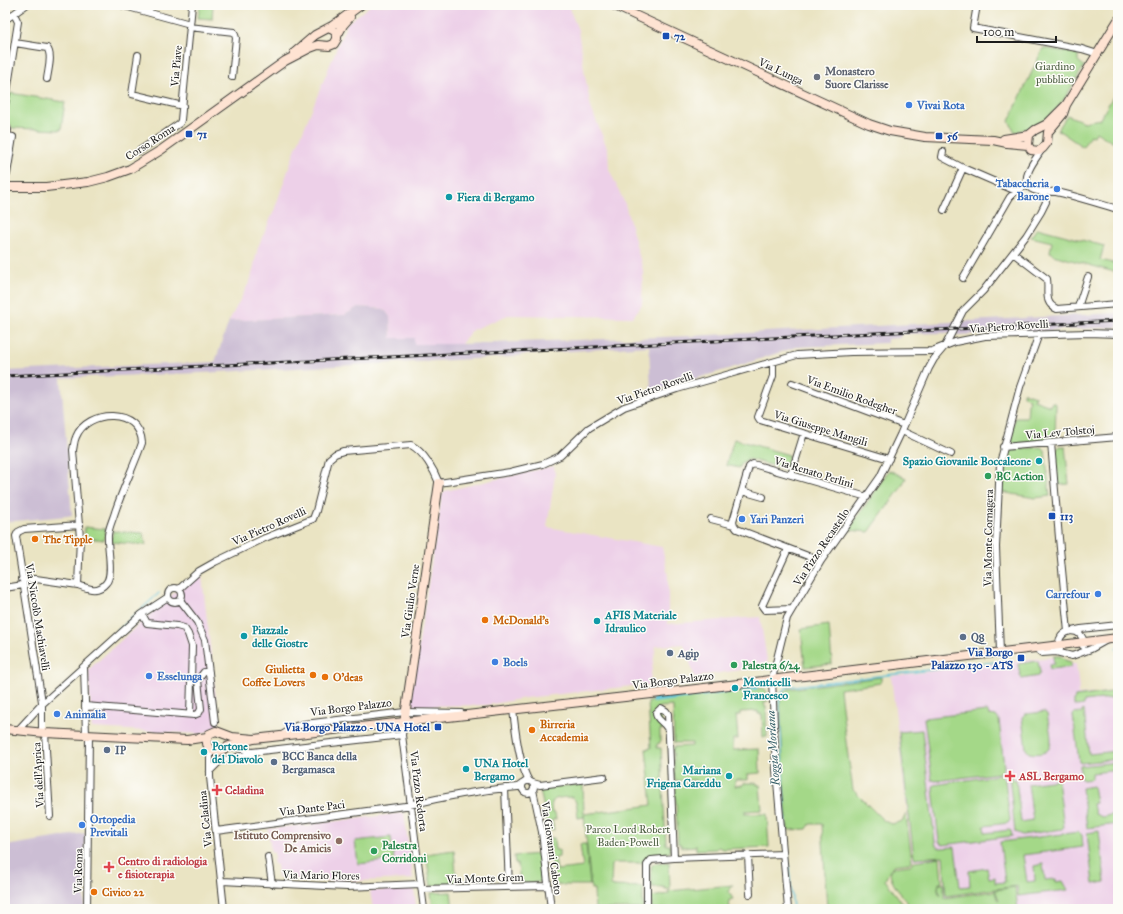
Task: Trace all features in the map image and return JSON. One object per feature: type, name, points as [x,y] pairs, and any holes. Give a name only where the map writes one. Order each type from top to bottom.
[{"type":"street","points":[[5,20],[26,5]]},
{"type":"street","points":[[121,5],[190,26],[234,32],[236,38],[232,77]]},
{"type":"street","name":"Via Piave","points":[[139,151],[180,123],[183,106],[192,5]]},
{"type":"street","points":[[324,45],[320,40],[324,30],[362,5]]},
{"type":"street","points":[[324,30],[333,30],[337,36],[345,22],[362,5]]},
{"type":"street","name":"Via Lunga","points":[[613,5],[869,124],[890,131],[925,137],[993,140],[1030,147]]},
{"type":"street","points":[[977,5],[973,28],[1082,49],[1098,54]]},
{"type":"street","points":[[5,105],[18,22],[14,14]]},
{"type":"street","points":[[1118,20],[1066,105],[1063,114],[1047,134],[1047,143],[1034,160],[1026,178],[1027,185],[1030,189],[1041,192],[1056,192],[1118,210]]},
{"type":"street","name":"Corso Roma","points":[[286,60],[302,45],[324,30]]},
{"type":"street","name":"Corso Roma","points":[[5,187],[46,187],[88,182],[130,169],[161,150],[286,60],[310,48],[334,44],[337,36]]},
{"type":"street","points":[[15,43],[47,48],[50,55],[47,79]]},
{"type":"street","name":"Via Piave","points":[[138,55],[132,94],[183,106]]},
{"type":"street","points":[[1034,160],[1030,147],[1029,135],[1046,124],[1066,105]]},
{"type":"street","points":[[5,125],[7,127],[6,133],[8,136],[13,137],[7,174]]},
{"type":"street","points":[[1039,129],[1044,130],[1047,134]]},
{"type":"street","name":"Via Lunga","points":[[993,140],[1029,135]]},
{"type":"street","points":[[1030,147],[1038,150],[1043,148]]},
{"type":"street","points":[[943,152],[942,157],[1016,192]]},
{"type":"street","points":[[944,210],[963,168]]},
{"type":"street","points":[[963,278],[1007,202],[1016,192],[1027,185]]},
{"type":"street","points":[[1041,192],[1045,197],[1046,202]]},
{"type":"street","name":"Via Pizzo Recastello","points":[[788,909],[775,762],[772,679],[787,618],[821,561],[880,478],[902,432],[929,368],[934,359],[945,346],[962,311],[984,291],[1013,253],[1041,212],[1046,202],[1056,192]]},
{"type":"street","points":[[1013,253],[1047,279],[1049,303],[1052,307],[1057,309],[1118,304]]},
{"type":"street","points":[[1078,307],[1088,277]]},
{"type":"street","name":"Via Pietro Rovelli","points":[[179,589],[199,571],[216,562],[265,538],[313,519],[329,459],[340,452],[358,449],[411,445],[418,448],[422,453],[439,483],[510,472],[543,464],[560,456],[590,428],[624,407],[658,395],[797,355],[851,352],[932,351],[955,342],[985,336],[1088,332],[1118,334]]},
{"type":"street","name":"Via Monte Cornagera","points":[[1000,652],[996,566],[1000,463],[1020,387],[1039,334]]},
{"type":"street","name":"Via Giuseppe Mangili","points":[[773,362],[773,376],[758,417],[760,420],[889,459]]},
{"type":"street","name":"Via Emilio Rodegher","points":[[792,383],[904,425]]},
{"type":"street","points":[[5,588],[36,579],[78,585],[90,590],[101,588],[107,583],[110,577],[109,531],[142,443],[140,432],[133,422],[122,417],[106,416],[91,421],[81,429],[75,438],[73,450],[80,525],[78,585]]},
{"type":"street","points":[[902,432],[951,454]]},
{"type":"street","points":[[790,475],[804,433]]},
{"type":"street","name":"Via Lev Tolstoj","points":[[1003,447],[1118,437]]},
{"type":"street","points":[[1051,443],[1059,538],[1070,631]]},
{"type":"street","name":"Via Renato Perlini","points":[[742,492],[749,467],[750,465],[756,464],[867,497]]},
{"type":"street","name":"Via Giulio Verne","points":[[404,723],[439,483]]},
{"type":"street","points":[[734,525],[733,521],[742,492],[763,497]]},
{"type":"street","points":[[711,519],[734,525],[737,529],[821,561]]},
{"type":"street","name":"Via Niccolò Machiavelli","points":[[44,732],[42,705],[16,536],[18,532],[24,529],[80,525]]},
{"type":"street","points":[[788,549],[762,606],[765,610],[792,609]]},
{"type":"street","points":[[18,730],[42,705],[142,614],[160,604],[168,597],[168,592],[171,589],[175,587],[179,589],[182,594],[180,600]]},
{"type":"street","points":[[168,597],[173,602],[180,600]]},
{"type":"street","points":[[180,600],[197,622],[205,640],[215,722],[215,734]]},
{"type":"street","points":[[85,706],[194,715],[199,713],[201,709],[194,679],[192,646],[186,630],[178,626],[147,622],[142,614]]},
{"type":"street","points":[[1067,655],[1060,649],[1059,645],[1061,636],[1070,631],[1118,625]]},
{"type":"street","points":[[1070,631],[1082,636],[1084,642],[1083,648],[1079,653]]},
{"type":"street","name":"Via Borgo Palazzo","points":[[1035,648],[1042,653],[1056,652],[1074,656],[1114,639]]},
{"type":"street","name":"Via Borgo Palazzo","points":[[6,731],[18,730],[187,740],[215,734],[254,739],[404,723],[1114,639]]},
{"type":"street","name":"Via Roma","points":[[84,667],[85,706],[88,735],[87,909]]},
{"type":"street","points":[[190,714],[194,679],[204,672],[209,672]]},
{"type":"street","name":"Via Giovanni Caboto","points":[[513,709],[519,752],[542,832],[551,909]]},
{"type":"street","name":"Via Borgo Palazzo","points":[[281,736],[296,726],[405,712],[480,713]]},
{"type":"street","name":"Via Pizzo Redorta","points":[[404,723],[402,735],[424,909]]},
{"type":"street","points":[[290,747],[296,734],[296,726]]},
{"type":"street","points":[[667,728],[674,858]]},
{"type":"street","name":"Via dell'Aprica","points":[[44,732],[50,816]]},
{"type":"street","points":[[209,748],[206,741],[215,734]]},
{"type":"street","points":[[210,769],[227,742],[215,734]]},
{"type":"street","name":"Via Borgo Palazzo","points":[[223,749],[233,747],[249,751],[260,751],[402,735]]},
{"type":"street","name":"Via Borgo Palazzo","points":[[187,740],[209,748],[215,752],[254,739]]},
{"type":"street","name":"Via Celadina","points":[[209,748],[224,909]]},
{"type":"street","name":"Via Borgo Palazzo","points":[[210,769],[220,761],[253,754],[260,751]]},
{"type":"street","points":[[527,784],[604,777]]},
{"type":"street","name":"Via Dante Paci","points":[[216,830],[411,805],[418,802],[469,792],[527,784]]},
{"type":"street","points":[[504,788],[509,887]]},
{"type":"street","points":[[647,909],[647,865],[655,859],[783,854]]},
{"type":"street","points":[[748,856],[750,894]]},
{"type":"street","points":[[268,857],[272,884]]},
{"type":"street","name":"Via Mario Flores","points":[[222,881],[347,887],[421,887]]},
{"type":"street","name":"Via Monte Grem","points":[[421,887],[548,886]]},
{"type":"shaded area","name":"Fiera di Bergamo","points":[[371,5],[534,5],[537,7],[549,7],[569,5],[578,30],[591,108],[608,150],[609,169],[625,204],[643,270],[642,304],[633,317],[508,315],[472,330],[461,344],[414,344],[414,338],[391,338],[390,317],[384,309],[358,307],[345,315],[229,321],[251,279],[258,247],[274,211],[294,153],[347,23]]},
{"type":"shaded area","points":[[358,307],[384,309],[390,317],[391,338],[414,338],[414,344],[461,344],[690,336],[1118,313],[1118,327],[960,335],[943,333],[901,334],[900,338],[887,339],[887,343],[796,347],[651,392],[649,346],[527,354],[512,357],[201,373],[61,378],[72,515],[5,522],[5,371],[215,362],[229,321],[345,315]]},
{"type":"shaded area","points":[[554,466],[555,475],[547,527],[662,547],[668,576],[668,624],[760,617],[768,666],[705,675],[695,678],[684,644],[656,646],[649,685],[525,698],[487,705],[415,706],[412,704],[410,701],[442,495],[445,491]]},
{"type":"shaded area","points":[[202,576],[219,726],[202,734],[92,728],[88,670],[174,593]]},
{"type":"shaded area","name":"ASL Bergamo","points":[[1061,656],[1071,664],[1076,663],[1079,688],[1078,695],[1118,691],[1118,909],[1018,909],[1016,886],[945,897],[942,857],[913,860],[891,676]]},
{"type":"shaded area","name":"Istituto Comprensivo De Amicis","points":[[404,813],[413,879],[353,881],[352,879],[341,880],[341,882],[278,878],[277,865],[274,864],[273,860],[275,858],[274,852],[271,853],[268,829],[303,825],[306,827],[312,826],[312,824]]},
{"type":"shaded area","points":[[85,833],[84,909],[5,909],[5,846]]},
{"type":"shaded area","points":[[414,889],[415,909],[373,909],[370,891]]},
{"type":"green space","points":[[200,5],[213,5],[212,19],[198,18]]},
{"type":"green space","name":"Giardino pubblico","points":[[1043,48],[1078,54],[1078,61],[1084,66],[1071,89],[1050,115],[1029,128],[1015,132],[1009,121]]},
{"type":"green space","points":[[1118,88],[1118,122],[1115,122],[1114,143],[1096,132],[1094,136],[1090,135],[1083,147],[1058,130],[1067,115],[1084,122],[1100,119]]},
{"type":"green space","points":[[10,93],[65,102],[61,130],[12,128],[10,123],[6,120]]},
{"type":"green space","points":[[1037,228],[1104,246],[1100,260],[1118,264],[1118,273],[1053,255],[1050,252],[1052,242],[1031,237]]},
{"type":"green space","points":[[1023,392],[1035,396],[1034,400],[1050,406],[1052,402],[1056,404],[1055,439],[1015,444],[1011,441],[1015,418],[1027,418],[1028,404],[1030,400],[1023,395]]},
{"type":"green space","points":[[734,439],[789,455],[785,469],[748,459],[743,462],[739,468],[726,465]]},
{"type":"green space","points":[[1060,446],[1065,446],[1069,484],[1058,485],[1055,451]]},
{"type":"green space","points":[[1042,447],[1045,450],[1050,496],[1035,498],[1001,492],[1005,457],[1010,450]]},
{"type":"green space","points":[[889,470],[906,478],[900,489],[869,532],[849,530]]},
{"type":"green space","points":[[84,527],[106,529],[104,540],[85,538]]},
{"type":"green space","points":[[113,531],[143,533],[146,545],[111,542]]},
{"type":"green space","points":[[829,625],[832,664],[805,667],[801,629]]},
{"type":"green space","points":[[1053,656],[1061,656],[1065,660],[1071,662],[1071,667],[1050,669],[1049,665],[1054,664]]},
{"type":"green space","points":[[1038,661],[1040,672],[1038,676],[1022,679],[1018,664]]},
{"type":"green space","points":[[881,677],[881,683],[840,689],[853,790],[884,821],[891,824],[900,822],[906,814],[912,861],[909,863],[894,865],[885,880],[907,909],[827,909],[822,824],[810,824],[807,829],[788,830],[784,784],[780,696],[788,689]]},
{"type":"green space","name":"Parco Lord Robert Baden-Powell","points":[[762,688],[767,692],[768,697],[768,701],[764,702],[766,707],[767,737],[763,737],[762,714],[758,714],[758,711],[740,712],[740,715],[736,715],[738,739],[733,739],[733,750],[759,749],[760,773],[748,774],[748,780],[735,780],[735,786],[743,785],[744,783],[757,783],[757,785],[760,785],[762,810],[745,811],[745,814],[767,814],[769,847],[723,849],[718,847],[716,849],[696,850],[696,846],[681,847],[681,844],[678,844],[675,785],[696,783],[695,780],[675,781],[673,747],[692,746],[692,743],[674,743],[673,706],[660,707],[656,709],[665,729],[660,730],[660,743],[657,744],[657,748],[661,748],[666,845],[670,845],[670,851],[668,853],[647,857],[642,863],[612,863],[611,886],[643,887],[643,909],[595,909],[594,889],[591,889],[584,815],[584,817],[578,818],[576,804],[572,797],[556,799],[553,801],[551,807],[552,813],[555,813],[556,819],[552,820],[554,830],[548,831],[540,789],[583,784],[584,814],[652,805],[646,749],[651,748],[648,702]]},
{"type":"green space","points":[[1118,691],[1118,701],[1113,702],[1112,698],[1084,701],[1084,705],[1074,705],[1075,697]]},
{"type":"green space","points":[[1084,710],[1089,754],[1118,751],[1118,759],[1079,762],[1073,715],[1076,712],[1082,713]]},
{"type":"green space","points":[[987,711],[989,715],[996,716],[999,720],[1004,767],[1002,771],[999,773],[936,781],[932,780],[924,718]]},
{"type":"green space","points":[[1044,712],[1047,714],[1051,743],[1045,752],[1039,754],[1029,753],[1026,749],[1022,717],[1025,714]]},
{"type":"green space","points":[[922,730],[935,842],[936,846],[940,848],[955,847],[960,887],[970,886],[969,871],[987,868],[989,878],[995,877],[995,883],[1005,882],[1000,842],[1079,832],[1082,835],[1083,847],[1023,855],[1027,882],[1035,881],[1034,866],[1043,864],[1045,880],[1056,879],[1056,882],[1063,881],[1068,890],[1018,896],[1017,886],[946,896],[943,856],[914,858],[899,732]]},
{"type":"green space","points":[[1118,762],[1118,770],[1092,773],[1092,779],[1083,780],[1080,778],[1080,766]]},
{"type":"green space","points":[[1000,775],[1005,780],[1010,820],[1008,823],[984,826],[985,833],[1009,830],[1011,831],[1012,836],[943,845],[939,842],[933,789],[934,785]]},
{"type":"green space","points":[[1009,775],[1012,775],[1013,780],[1016,779],[1021,822],[1033,820],[1028,784],[1058,780],[1064,827],[1062,829],[1022,835],[1015,832]]},
{"type":"green space","points":[[1093,786],[1096,803],[1093,804],[1095,814],[1102,817],[1114,814],[1115,810],[1112,792],[1118,792],[1118,824],[1087,828],[1082,788]]},
{"type":"green space","points":[[1099,831],[1105,882],[1093,884],[1087,833]]},
{"type":"green space","name":"Palestra Corridoni","points":[[391,837],[394,860],[358,864],[355,841]]},
{"type":"green space","points":[[549,838],[554,838],[555,850],[559,850],[559,857],[555,858],[557,870],[583,867],[580,844],[586,844],[590,885],[554,885]]},
{"type":"green space","points":[[454,850],[457,884],[431,886],[426,854]]},
{"type":"green space","points":[[540,854],[543,882],[520,883],[518,864],[515,864],[514,856]]},
{"type":"green space","points":[[940,857],[942,883],[939,883],[938,887],[939,884],[944,884],[944,898],[995,891],[997,899],[999,900],[995,890],[1015,887],[1018,909],[911,909],[893,883],[890,872],[895,867],[910,865],[915,861]]},
{"type":"green space","points":[[669,862],[670,889],[665,889],[664,887],[652,887],[652,865],[656,863]]},
{"type":"green space","points":[[733,885],[729,892],[733,899],[729,900],[730,909],[652,909],[651,897],[669,894],[668,891]]},
{"type":"green space","points":[[451,892],[453,909],[433,909],[431,893]]},
{"type":"waterway","points":[[87,659],[159,593]]},
{"type":"waterway","name":"Roggia Morlana","points":[[793,909],[786,838],[779,696],[787,687],[1004,661]]},
{"type":"waterway","points":[[654,700],[755,687]]},
{"type":"railway","points":[[5,376],[1118,321]]},
{"type":"place","name":"72","points":[[666,36]]},
{"type":"place","name":"Monastero Suore Clarisse","points":[[817,77]]},
{"type":"place","name":"Vivai Rota","points":[[909,105]]},
{"type":"place","name":"71","points":[[189,134]]},
{"type":"place","name":"56","points":[[939,136]]},
{"type":"place","name":"Tabaccheria Barone","points":[[1057,189]]},
{"type":"place","name":"Fiera di Bergamo","points":[[449,197]]},
{"type":"place","name":"Spazio Giovanile Boccaleone","points":[[1039,461]]},
{"type":"place","name":"BC Action","points":[[988,476]]},
{"type":"place","name":"113","points":[[1052,516]]},
{"type":"place","name":"Yari Panzeri","points":[[742,519]]},
{"type":"place","name":"The Tipple","points":[[35,539]]},
{"type":"place","name":"Carrefour","points":[[1098,594]]},
{"type":"place","name":"McDonald's","points":[[485,620]]},
{"type":"place","name":"AFIS Materiale Idraulico","points":[[597,621]]},
{"type":"place","name":"Piazzale delle Giostre","points":[[244,636]]},
{"type":"place","name":"Q8","points":[[963,637]]},
{"type":"place","name":"Agip","points":[[670,653]]},
{"type":"place","name":"Via Borgo Palazzo 130 - ATS","points":[[1021,658]]},
{"type":"place","name":"Boels","points":[[495,662]]},
{"type":"place","name":"Palestra 6/24","points":[[734,665]]},
{"type":"place","name":"Giulietta Coffee Lovers","points":[[313,675]]},
{"type":"place","name":"Esselunga","points":[[149,676]]},
{"type":"place","name":"O'deas","points":[[325,677]]},
{"type":"place","name":"Monticelli Francesco","points":[[735,688]]},
{"type":"place","name":"Animalia","points":[[57,714]]},
{"type":"place","name":"Via Borgo Palazzo - UNA Hotel","points":[[438,727]]},
{"type":"place","name":"Birreria Accademia","points":[[532,730]]},
{"type":"place","name":"IP","points":[[107,750]]},
{"type":"place","name":"Portone del Diavolo","points":[[204,752]]},
{"type":"place","name":"BCC Banca della Bergamasca","points":[[274,762]]},
{"type":"place","name":"UNA Hotel Bergamo","points":[[466,769]]},
{"type":"place","name":"Mariana Frigena Careddu","points":[[729,776]]},
{"type":"place","name":"ASL Bergamo","points":[[1010,776]]},
{"type":"place","name":"Celadina","points":[[217,790]]},
{"type":"place","name":"Ortopedia Previtali","points":[[82,825]]},
{"type":"place","name":"Istituto Comprensivo De Amicis","points":[[339,841]]},
{"type":"place","name":"Palestra Corridoni","points":[[374,851]]},
{"type":"place","name":"Centro di radiologia e fisioterapia","points":[[109,867]]},
{"type":"place","name":"Civico 22","points":[[94,892]]}]
